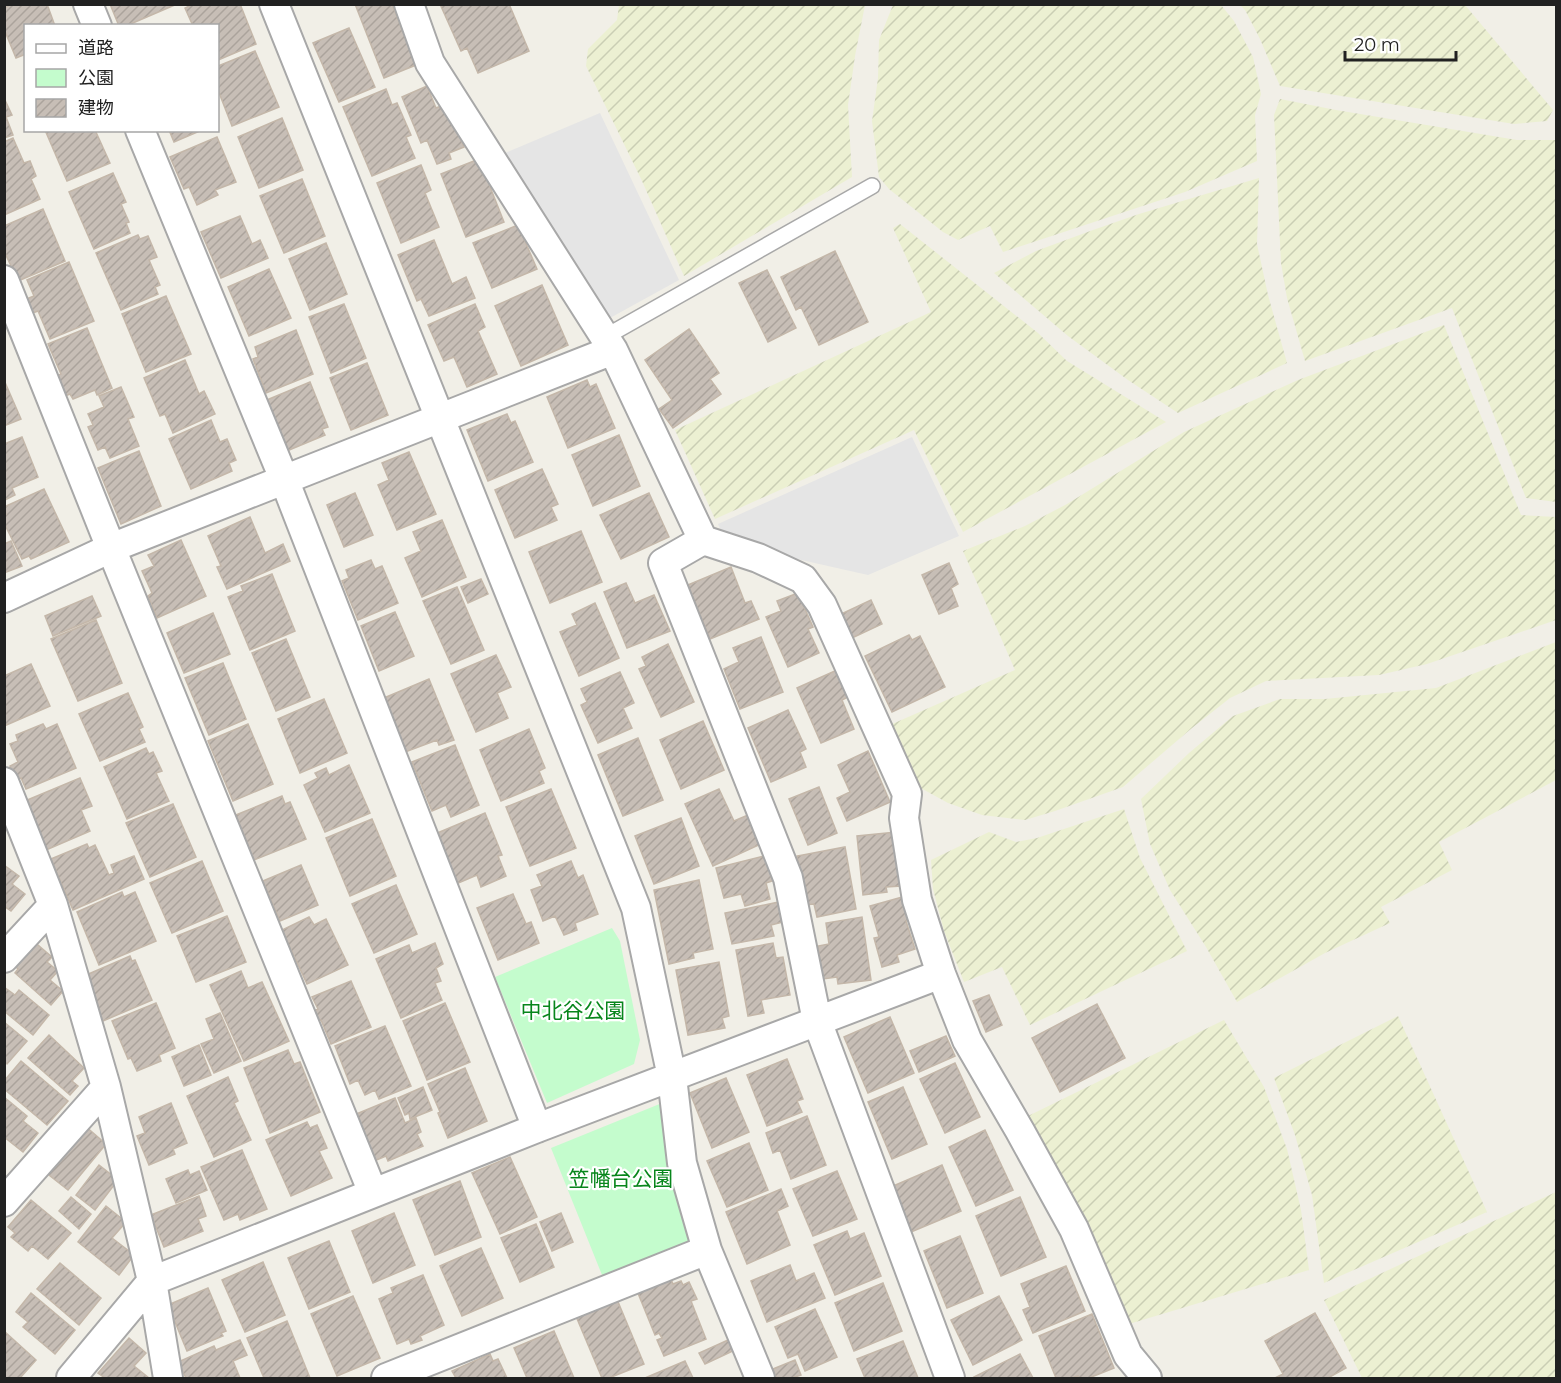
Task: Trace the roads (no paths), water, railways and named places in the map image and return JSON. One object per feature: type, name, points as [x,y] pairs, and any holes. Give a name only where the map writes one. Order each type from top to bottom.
[{"type":"street","points":[[88,4],[96,24]]},
{"type":"street","points":[[274,4],[636,908],[672,1077],[682,1163],[707,1250],[760,1378]]},
{"type":"street","points":[[409,4],[430,63],[609,344],[703,540],[758,558],[803,579],[822,605],[907,794],[904,818],[917,900],[941,974],[967,1040],[1074,1228],[1128,1355],[1147,1378]]},
{"type":"street","points":[[141,132],[284,479],[537,1128]]},
{"type":"street","points":[[4,280],[373,1193]]},
{"type":"street","points":[[4,598],[111,548],[439,419],[609,344]]},
{"type":"street","points":[[703,540],[663,563],[788,878],[817,1021],[950,1378]]},
{"type":"street","points":[[4,782],[53,905],[106,1087],[152,1281],[168,1378]]},
{"type":"street","points":[[4,958],[53,905]]},
{"type":"street","points":[[71,1378],[152,1281],[537,1128],[941,974]]},
{"type":"street","points":[[4,1202],[106,1087]]},
{"type":"street","points":[[386,1378],[707,1250]]},
{"type":"lane","points":[[609,344],[872,186]]},
{"type":"park label","name":"中北谷公園","points":[[573,1010]]},
{"type":"park label","name":"笠幡台公園","points":[[621,1178]]}]
